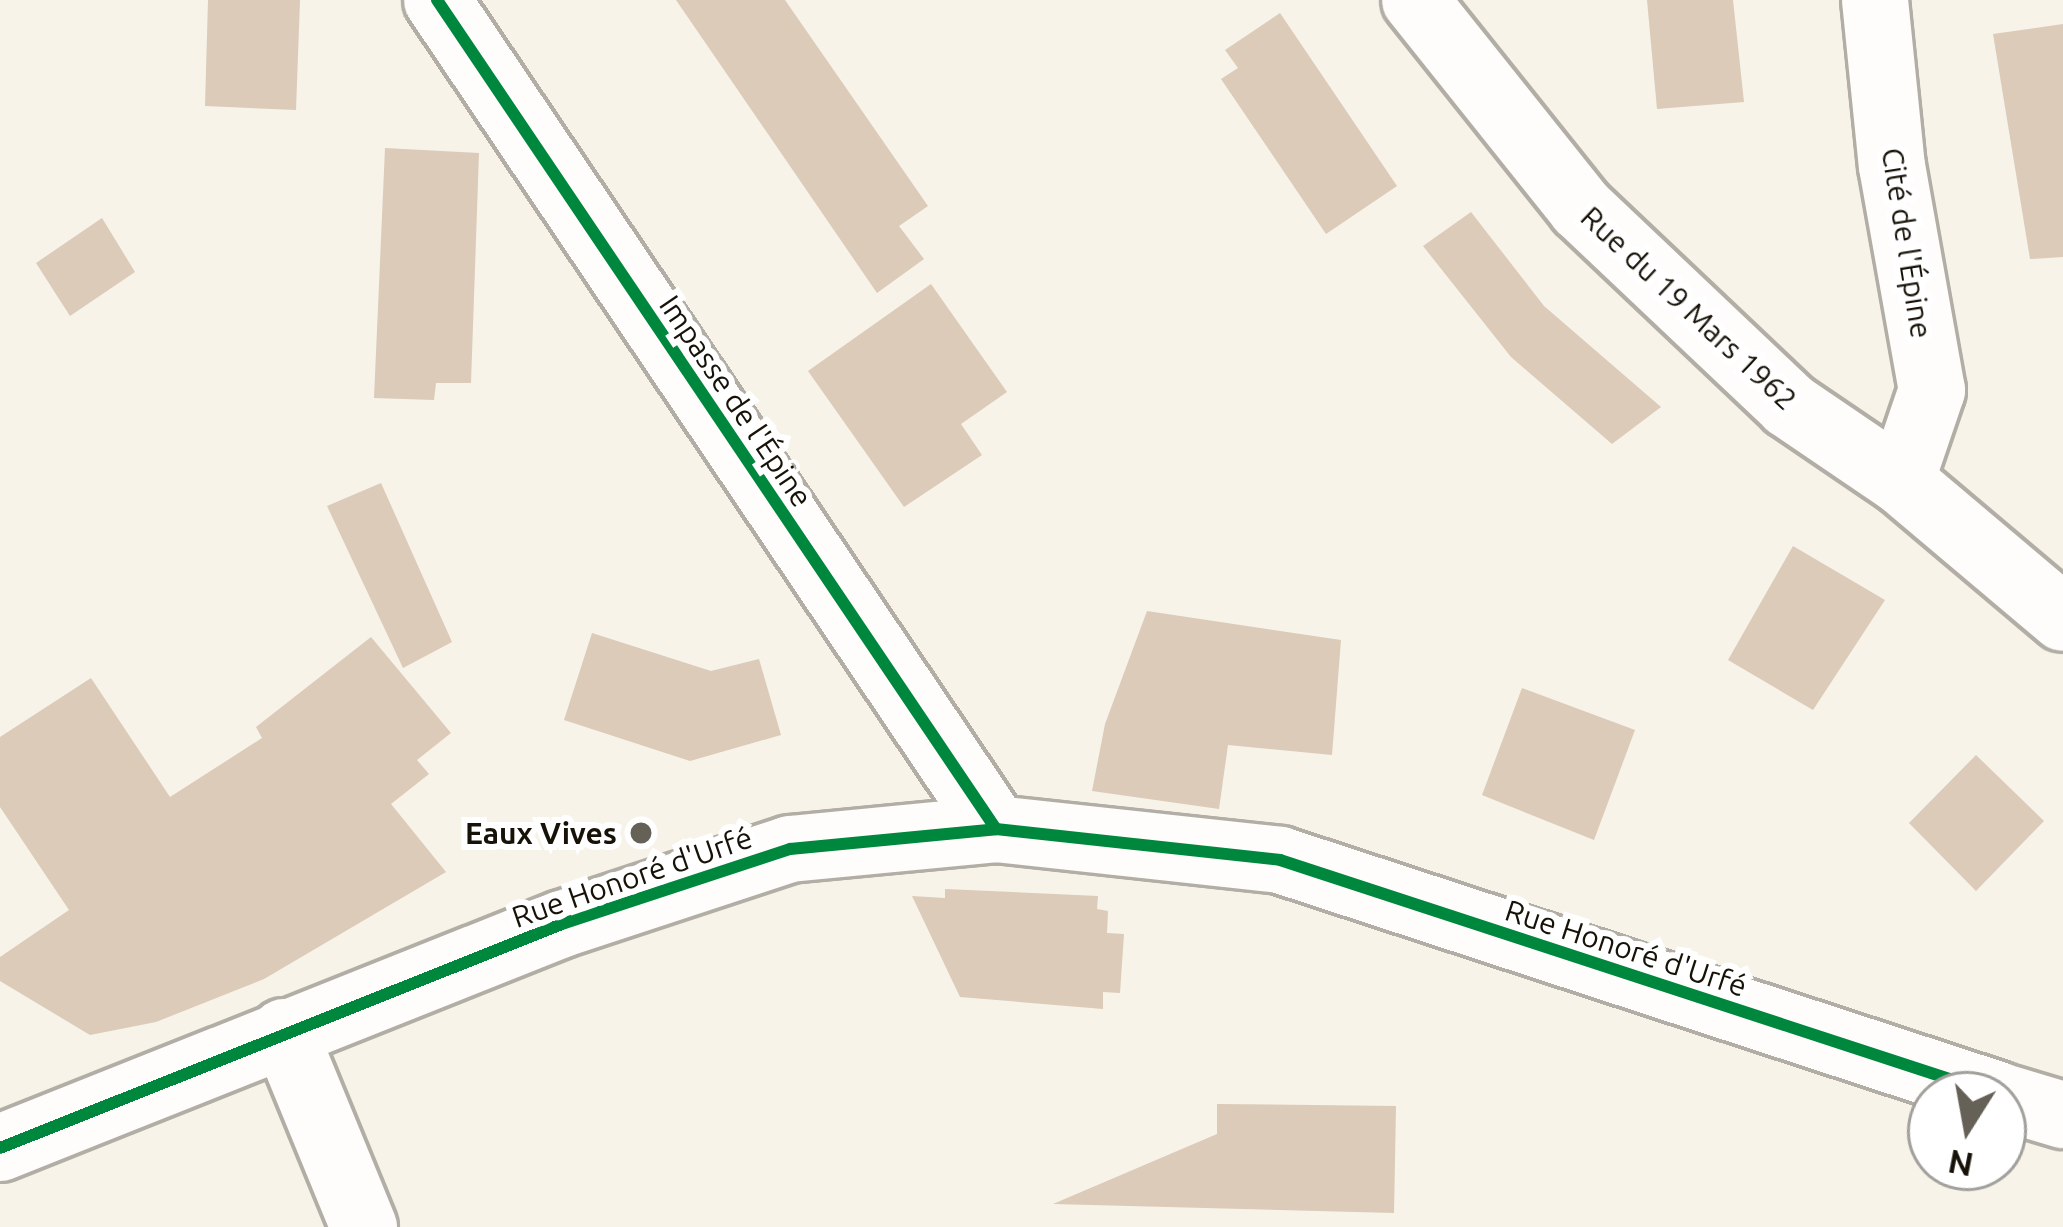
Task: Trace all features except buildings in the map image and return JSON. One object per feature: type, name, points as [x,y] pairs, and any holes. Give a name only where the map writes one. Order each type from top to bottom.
[{"type":"street","name":"Impasse de l'Épine","points":[[437,0],[995,829]]},
{"type":"street","name":"Rue du 19 Mars 1962","points":[[1414,0],[1581,208],[1789,405],[1901,481],[2063,618]]},
{"type":"street","name":"Cité de l'Épine","points":[[1875,0],[1892,166],[1932,390],[1901,481]]},
{"type":"street","name":"Rue Honoré d'Urfé","points":[[4,1143],[562,924],[790,849],[995,829],[1280,860],[1924,1071]]},
{"type":"street","points":[[284,1032],[364,1227]]},
{"type":"street","name":"Rue Honoré d'Urfé","points":[[2027,1104],[2063,1115]]},
{"type":"cycle path","points":[[437,0],[996,829]]},
{"type":"cycle path","points":[[0,1148],[562,924],[790,849],[996,829],[1280,860],[1925,1071]]},
{"type":"place","name":"Eaux Vives","points":[[641,833]]}]
